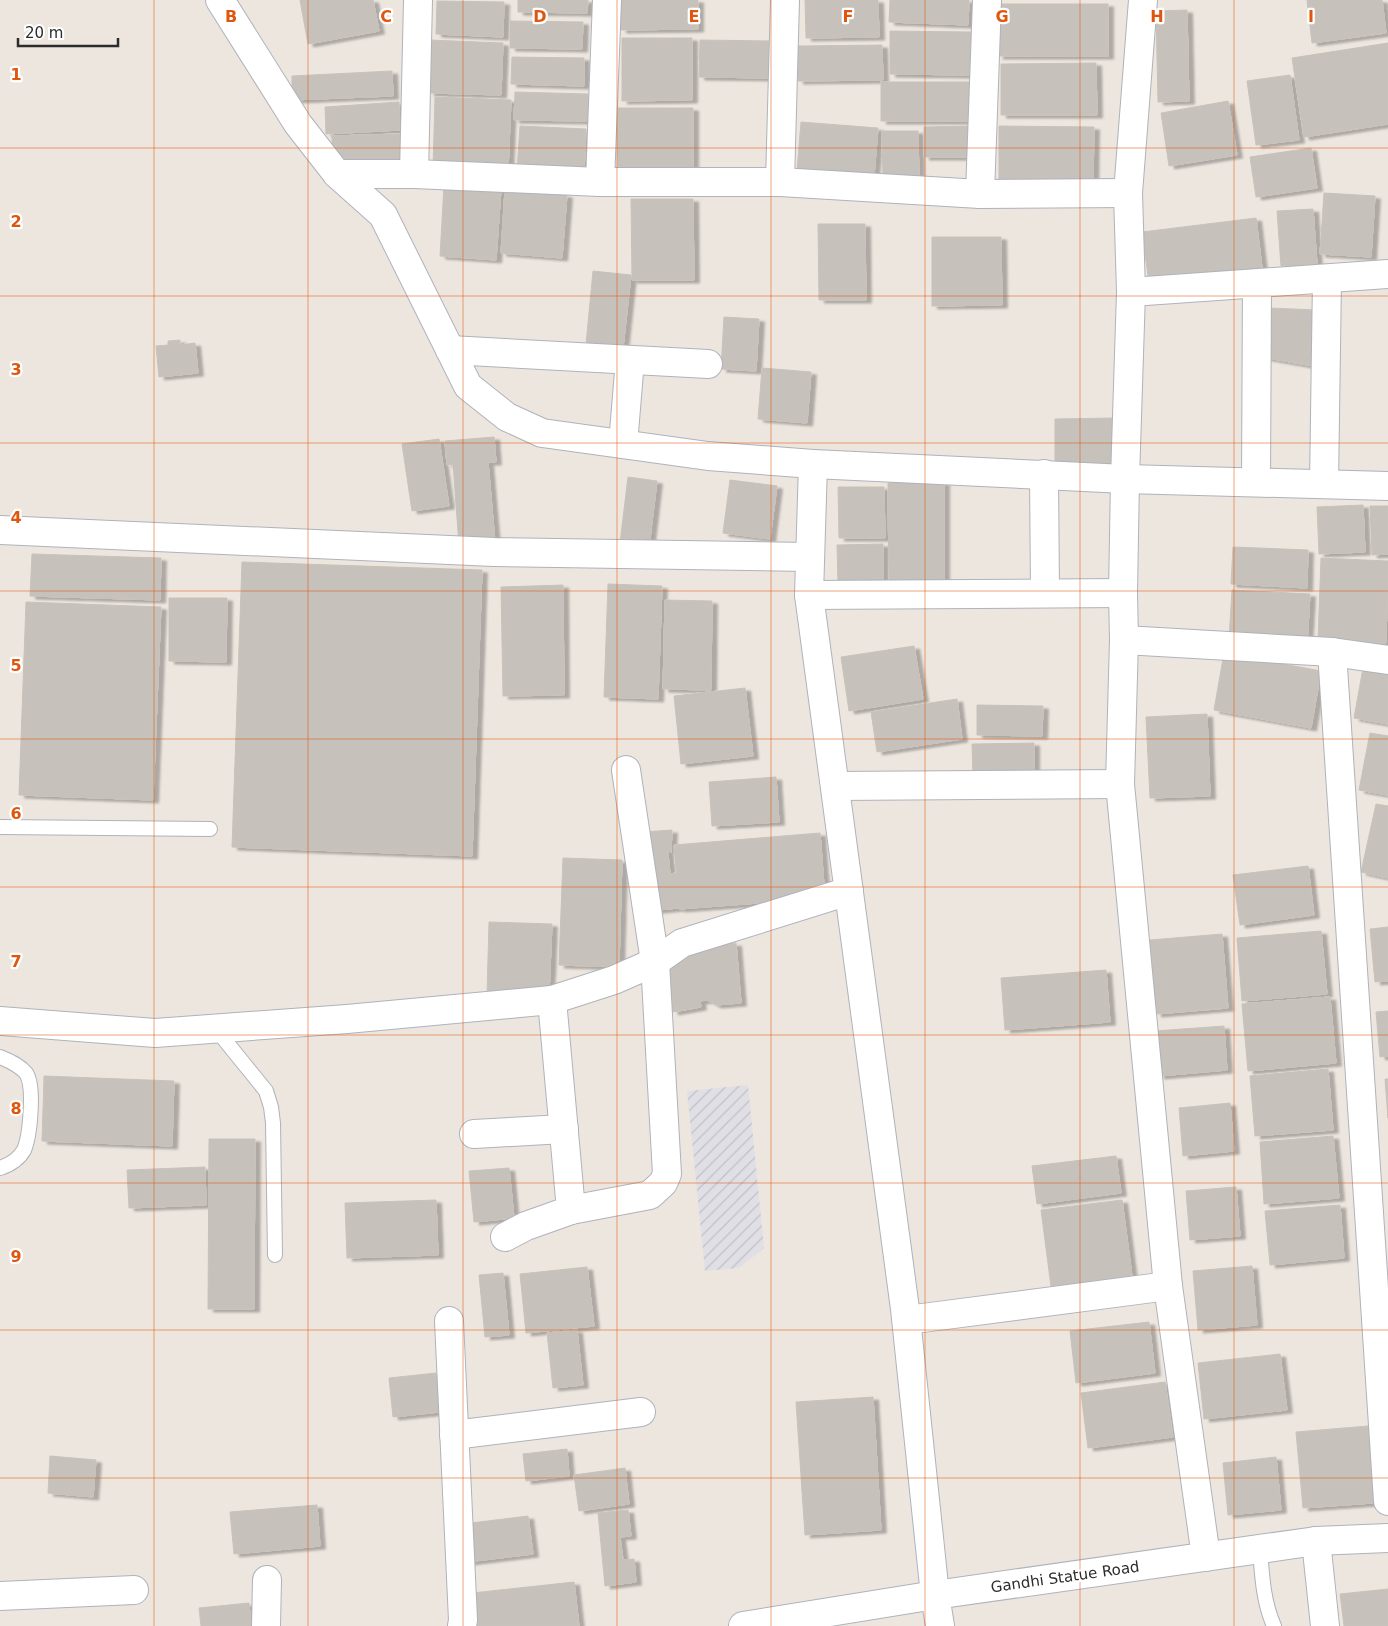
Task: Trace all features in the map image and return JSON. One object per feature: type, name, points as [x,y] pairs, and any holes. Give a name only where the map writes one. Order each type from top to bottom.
[{"type":"street","points":[[220,0],[298,124],[337,174],[383,215],[468,386],[508,417],[542,433],[708,456],[813,464],[1125,479],[1388,486]]},
{"type":"street","points":[[414,174],[418,0]]},
{"type":"street","points":[[600,182],[607,0]]},
{"type":"street","points":[[780,182],[785,0]]},
{"type":"street","points":[[980,194],[987,0]]},
{"type":"street","points":[[1144,0],[1128,193],[1132,292],[1125,479],[1124,640],[1120,784],[1168,1286],[1206,1556]]},
{"type":"street","points":[[337,174],[414,174],[600,182],[780,182],[980,194],[1128,193]]},
{"type":"street","points":[[1132,292],[1388,274]]},
{"type":"street","points":[[1324,484],[1327,279]]},
{"type":"street","points":[[1256,482],[1258,284]]},
{"type":"street","points":[[450,350],[708,364]]},
{"type":"street","points":[[623,444],[630,360]]},
{"type":"street","points":[[813,464],[809,595],[906,1320],[935,1595],[940,1626]]},
{"type":"street","points":[[1044,474],[1045,593]]},
{"type":"street","points":[[0,530],[494,552],[809,557]]},
{"type":"street","points":[[809,595],[1123,593]]},
{"type":"street","points":[[1124,640],[1332,652],[1388,660]]},
{"type":"street","points":[[1332,652],[1388,1501]]},
{"type":"street","points":[[505,1237],[526,1226],[571,1210],[650,1195],[663,1183],[667,1174],[654,962],[626,770]]},
{"type":"street","points":[[836,786],[1120,784]]},
{"type":"street","points":[[0,1021],[155,1033],[348,1019],[552,1000],[614,980],[654,962],[682,943],[849,891]]},
{"type":"street","points":[[552,1000],[571,1210]]},
{"type":"street","points":[[474,1134],[564,1128]]},
{"type":"street","points":[[906,1320],[1168,1286]]},
{"type":"street","points":[[449,1321],[462,1626]]},
{"type":"street","points":[[454,1435],[641,1412]]},
{"type":"street","name":"Gandhi Statue Road","points":[[755,1625],[935,1595],[1206,1556],[1316,1541],[1388,1538]]},
{"type":"street","points":[[1316,1541],[1325,1626]]},
{"type":"street","points":[[266,1626],[267,1580]]},
{"type":"street","points":[[0,1596],[134,1590]]},
{"type":"lane","points":[[0,827],[210,829]]},
{"type":"lane","points":[[215,1028],[266,1091],[271,1107],[273,1124],[275,1255]]},
{"type":"lane","points":[[0,1057],[16,1064],[27,1075],[31,1100],[29,1128],[23,1151],[11,1164],[0,1168]]},
{"type":"lane","points":[[1260,1549],[1267,1611],[1274,1626]]},
{"type":"shaded area","points":[[748,1085],[764,1248],[739,1268],[705,1271],[687,1091]]},
{"type":"building","points":[[300,0],[373,0],[379,31],[308,44]]},
{"type":"building","points":[[518,0],[588,0],[587,13],[518,12]]},
{"type":"building","points":[[621,0],[698,0],[698,29],[621,30]]},
{"type":"building","points":[[805,0],[878,0],[879,37],[806,38]]},
{"type":"building","points":[[890,0],[969,0],[968,25],[889,22]]},
{"type":"building","points":[[1307,0],[1382,0],[1386,33],[1312,43]]},
{"type":"building","points":[[437,1],[504,2],[503,37],[436,34]]},
{"type":"building","points":[[998,4],[1108,4],[1108,56],[998,56]]},
{"type":"building","points":[[1187,10],[1189,101],[1158,102],[1156,11]]},
{"type":"building","points":[[510,21],[583,22],[582,49],[510,48]]},
{"type":"building","points":[[890,31],[971,32],[971,75],[890,74]]},
{"type":"building","points":[[622,38],[692,38],[692,100],[622,101]]},
{"type":"building","points":[[430,40],[503,43],[501,95],[429,93]]},
{"type":"building","points":[[700,40],[772,41],[771,78],[699,77]]},
{"type":"building","points":[[1388,43],[1388,124],[1304,137],[1292,58]]},
{"type":"building","points":[[882,45],[883,80],[798,81],[798,46]]},
{"type":"building","points":[[512,57],[584,58],[584,86],[511,84]]},
{"type":"building","points":[[1096,63],[1097,115],[1001,115],[1001,64]]},
{"type":"building","points":[[392,71],[393,96],[292,100],[292,76]]},
{"type":"building","points":[[1290,75],[1299,140],[1256,145],[1247,81]]},
{"type":"building","points":[[881,82],[973,82],[973,121],[881,121]]},
{"type":"building","points":[[515,92],[588,94],[587,121],[514,120]]},
{"type":"building","points":[[435,97],[511,100],[508,171],[433,168]]},
{"type":"building","points":[[1228,101],[1237,155],[1169,166],[1161,113]]},
{"type":"building","points":[[399,102],[400,130],[326,134],[325,107]]},
{"type":"building","points":[[617,108],[693,108],[693,173],[618,173]]},
{"type":"building","points":[[801,122],[878,128],[874,176],[797,171]]},
{"type":"building","points":[[520,126],[586,129],[584,174],[517,171]]},
{"type":"building","points":[[968,126],[968,157],[924,157],[924,127]]},
{"type":"building","points":[[999,126],[1094,127],[1093,187],[999,186]]},
{"type":"building","points":[[882,131],[918,131],[919,179],[883,179]]},
{"type":"building","points":[[400,134],[401,162],[332,164],[332,136]]},
{"type":"building","points":[[1311,148],[1317,188],[1256,197],[1250,157]]},
{"type":"building","points":[[444,185],[501,189],[496,260],[440,256]]},
{"type":"building","points":[[505,190],[567,195],[562,258],[501,253]]},
{"type":"building","points":[[1324,193],[1375,196],[1371,257],[1320,254]]},
{"type":"building","points":[[631,199],[693,199],[694,280],[632,280]]},
{"type":"building","points":[[1313,209],[1317,264],[1281,266],[1277,211]]},
{"type":"building","points":[[1256,218],[1262,268],[1149,283],[1142,232]]},
{"type":"building","points":[[818,224],[865,224],[866,300],[819,300]]},
{"type":"building","points":[[932,237],[1001,237],[1002,305],[932,306]]},
{"type":"building","points":[[593,271],[631,275],[623,348],[586,344]]},
{"type":"building","points":[[1269,308],[1317,310],[1313,366],[1262,357]]},
{"type":"building","points":[[724,317],[759,319],[756,371],[721,369]]},
{"type":"building","points":[[180,340],[180,345],[195,343],[198,373],[159,377],[156,346],[168,345],[168,341]]},
{"type":"building","points":[[762,368],[811,372],[807,423],[758,419]]},
{"type":"building","points":[[1112,418],[1113,462],[1055,463],[1055,419]]},
{"type":"building","points":[[494,437],[496,462],[488,462],[495,542],[459,545],[453,464],[447,465],[445,441]]},
{"type":"building","points":[[439,439],[449,506],[412,511],[402,444]]},
{"type":"building","points":[[628,477],[657,481],[649,547],[620,543]]},
{"type":"building","points":[[730,480],[777,486],[770,539],[723,533]]},
{"type":"building","points":[[944,482],[944,586],[889,587],[888,483]]},
{"type":"building","points":[[838,487],[884,487],[885,538],[839,538]]},
{"type":"building","points":[[1363,505],[1365,552],[1319,554],[1317,507]]},
{"type":"building","points":[[1370,506],[1388,506],[1388,554],[1372,555]]},
{"type":"building","points":[[883,544],[883,584],[838,584],[837,545]]},
{"type":"building","points":[[1233,547],[1308,550],[1307,588],[1231,584]]},
{"type":"building","points":[[32,554],[161,558],[160,600],[30,596]]},
{"type":"building","points":[[1321,558],[1388,561],[1386,643],[1318,640]]},
{"type":"building","points":[[242,562],[482,570],[472,856],[232,847]]},
{"type":"building","points":[[608,584],[662,586],[658,699],[604,697]]},
{"type":"building","points":[[563,585],[564,695],[503,696],[501,587]]},
{"type":"building","points":[[1232,590],[1310,594],[1307,645],[1229,640]]},
{"type":"building","points":[[169,598],[227,598],[226,662],[169,661]]},
{"type":"building","points":[[665,600],[712,601],[711,690],[663,689]]},
{"type":"building","points":[[26,602],[161,607],[153,800],[19,795]]},
{"type":"building","points":[[914,646],[923,699],[849,711],[841,657]]},
{"type":"building","points":[[1224,653],[1321,671],[1311,728],[1214,710]]},
{"type":"building","points":[[1363,668],[1388,673],[1388,724],[1354,718]]},
{"type":"building","points":[[745,688],[753,756],[681,764],[674,696]]},
{"type":"building","points":[[957,699],[962,739],[877,752],[871,712]]},
{"type":"building","points":[[977,705],[1043,706],[1042,736],[977,735]]},
{"type":"building","points":[[1207,714],[1210,796],[1150,798],[1146,717]]},
{"type":"building","points":[[1370,733],[1388,736],[1388,795],[1359,790]]},
{"type":"building","points":[[1034,743],[1034,778],[973,779],[972,744]]},
{"type":"building","points":[[776,777],[779,822],[712,826],[709,782]]},
{"type":"building","points":[[1376,804],[1388,806],[1388,878],[1361,872]]},
{"type":"building","points":[[672,830],[671,853],[667,843],[670,874],[676,873],[678,908],[649,911],[643,832]]},
{"type":"building","points":[[820,833],[825,898],[679,909],[674,845]]},
{"type":"building","points":[[563,858],[622,860],[619,967],[559,965]]},
{"type":"building","points":[[1308,866],[1314,915],[1240,925],[1233,875]]},
{"type":"building","points":[[489,922],[552,924],[549,995],[487,994]]},
{"type":"building","points":[[1388,927],[1388,981],[1375,982],[1370,929]]},
{"type":"building","points":[[1321,931],[1327,994],[1242,1001],[1237,938]]},
{"type":"building","points":[[1222,934],[1228,1008],[1156,1014],[1150,940]]},
{"type":"building","points":[[736,943],[741,1003],[716,1005],[707,1000],[700,1001],[701,1007],[673,1012],[663,963],[688,948]]},
{"type":"building","points":[[1106,970],[1110,1022],[1005,1030],[1001,978]]},
{"type":"building","points":[[1330,997],[1336,1063],[1248,1071],[1242,1004]]},
{"type":"building","points":[[1388,1011],[1388,1056],[1380,1057],[1376,1012]]},
{"type":"building","points":[[1224,1026],[1227,1070],[1159,1076],[1155,1031]]},
{"type":"building","points":[[1328,1069],[1333,1130],[1255,1136],[1250,1076]]},
{"type":"building","points":[[44,1076],[174,1081],[172,1146],[42,1141]]},
{"type":"building","points":[[1385,1079],[1388,1079],[1388,1118]]},
{"type":"building","points":[[1230,1103],[1234,1151],[1183,1156],[1179,1108]]},
{"type":"building","points":[[1333,1136],[1339,1198],[1264,1204],[1260,1142]]},
{"type":"building","points":[[209,1139],[255,1139],[254,1309],[208,1309]]},
{"type":"building","points":[[1116,1156],[1121,1193],[1037,1204],[1032,1166]]},
{"type":"building","points":[[205,1167],[206,1205],[129,1208],[127,1170]]},
{"type":"building","points":[[509,1168],[514,1218],[474,1222],[469,1171]]},
{"type":"building","points":[[1236,1187],[1240,1236],[1190,1240],[1186,1191]]},
{"type":"building","points":[[436,1200],[438,1255],[347,1258],[345,1203]]},
{"type":"building","points":[[1122,1200],[1133,1284],[1052,1294],[1041,1210]]},
{"type":"building","points":[[1340,1205],[1344,1258],[1270,1265],[1265,1211]]},
{"type":"building","points":[[1252,1266],[1257,1325],[1198,1330],[1193,1271]]},
{"type":"building","points":[[587,1267],[594,1326],[526,1333],[520,1274]]},
{"type":"building","points":[[503,1273],[509,1335],[485,1337],[479,1275]]},
{"type":"building","points":[[1149,1322],[1155,1373],[1076,1383],[1070,1331]]},
{"type":"building","points":[[577,1330],[583,1385],[553,1388],[547,1333]]},
{"type":"building","points":[[1280,1354],[1287,1410],[1204,1419],[1198,1363]]},
{"type":"building","points":[[436,1373],[440,1412],[393,1417],[389,1378]]},
{"type":"building","points":[[1165,1382],[1173,1437],[1088,1448],[1081,1393]]},
{"type":"building","points":[[873,1397],[881,1530],[805,1535],[796,1402]]},
{"type":"building","points":[[1368,1426],[1373,1503],[1303,1508],[1296,1432]]},
{"type":"building","points":[[567,1449],[569,1476],[526,1481],[523,1454]]},
{"type":"building","points":[[50,1456],[96,1460],[93,1497],[48,1493]]},
{"type":"building","points":[[1276,1457],[1281,1510],[1228,1515],[1223,1463]]},
{"type":"building","points":[[625,1468],[629,1504],[579,1511],[574,1475]]},
{"type":"building","points":[[317,1505],[320,1546],[234,1554],[230,1512]]},
{"type":"building","points":[[628,1510],[631,1536],[620,1537],[623,1560],[634,1559],[636,1582],[605,1586],[598,1513]]},
{"type":"building","points":[[528,1516],[533,1554],[467,1562],[463,1524]]},
{"type":"building","points":[[574,1582],[579,1626],[467,1626],[463,1594]]},
{"type":"building","points":[[1388,1589],[1388,1626],[1344,1626],[1340,1594]]},
{"type":"building","points":[[249,1603],[251,1626],[201,1626],[199,1608]]}]
